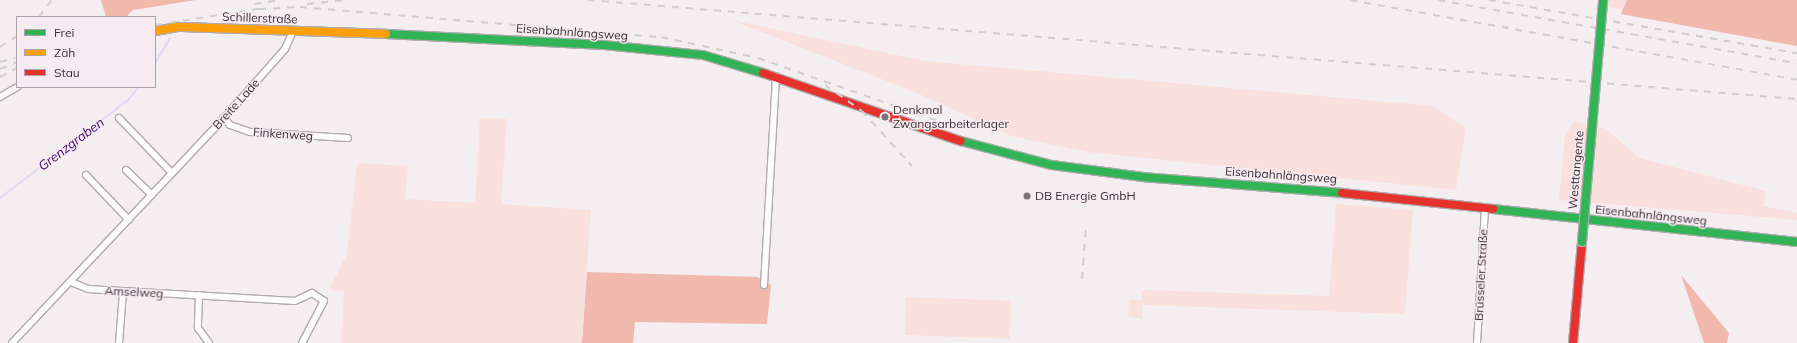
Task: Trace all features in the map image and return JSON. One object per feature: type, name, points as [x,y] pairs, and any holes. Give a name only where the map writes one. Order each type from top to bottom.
[{"type":"street","name":"Westtangente","points":[[1573,343],[1603,0]]},
{"type":"street","name":"Schillerstraße","points":[[156,31],[178,27],[364,34]]},
{"type":"street","name":"Breite Lade","points":[[12,343],[224,118],[285,49],[293,31]]},
{"type":"street","name":"Eisenbahnlängsweg","points":[[364,34],[653,49],[726,60],[776,76],[918,127],[1052,165],[1143,177],[1485,207],[1569,219],[1797,242]]},
{"type":"street","points":[[764,285],[776,76]]},
{"type":"street","points":[[0,97],[16,88]]},
{"type":"street","points":[[119,118],[172,173]]},
{"type":"street","name":"Finkenweg","points":[[224,118],[230,125],[250,132],[348,138]]},
{"type":"street","points":[[126,170],[152,195]]},
{"type":"street","points":[[86,175],[129,220]]},
{"type":"street","name":"Brüsseler Straße","points":[[1477,343],[1485,207]]},
{"type":"street","name":"Amselweg","points":[[71,282],[88,289],[123,292],[295,301],[312,293],[324,301],[302,343]]},
{"type":"street","points":[[119,343],[123,292]]},
{"type":"street","points":[[199,295],[198,328],[209,343]]},
{"type":"shaded area","points":[[101,0],[196,0],[133,10],[127,16],[106,16]]},
{"type":"shaded area","points":[[1608,0],[1627,0],[1623,10],[1608,7]]},
{"type":"shaded area","points":[[1627,0],[1797,0],[1797,46],[1621,14]]},
{"type":"shaded area","points":[[731,20],[925,61],[1433,106],[1466,128],[1456,190],[1087,152],[1011,136],[917,93]]},
{"type":"shaded area","points":[[480,118],[507,119],[501,204],[591,210],[582,343],[341,343],[344,291],[329,290],[347,254],[357,163],[408,166],[405,199],[475,203]]},
{"type":"shaded area","points":[[1574,121],[1605,128],[1639,158],[1766,191],[1763,206],[1797,213],[1797,220],[1559,200],[1565,136]]},
{"type":"shaded area","points":[[1336,204],[1413,210],[1405,314],[1142,305],[1142,319],[1128,316],[1129,300],[1142,300],[1142,290],[1329,296]]},
{"type":"shaded area","points":[[587,272],[758,277],[771,285],[767,324],[635,322],[633,343],[582,343]]},
{"type":"shaded area","points":[[1681,275],[1729,333],[1727,343],[1704,343]]},
{"type":"shaded area","points":[[906,297],[1011,301],[1010,339],[905,335]]},
{"type":"waterway","name":"Grenzgraben","points":[[156,61],[170,38]]},
{"type":"waterway","name":"Grenzgraben","points":[[0,198],[127,101],[138,88]]},
{"type":"railway","points":[[40,16],[52,0]]},
{"type":"railway","points":[[254,4],[280,0]]},
{"type":"railway","points":[[307,4],[346,0]]},
{"type":"railway","points":[[588,0],[1797,99]]},
{"type":"railway","points":[[1350,0],[1797,80]]},
{"type":"railway","points":[[1438,0],[1797,63]]},
{"type":"railway","points":[[1489,0],[1797,53]]},
{"type":"railway","points":[[259,9],[300,7],[661,37],[758,58],[952,126]]},
{"type":"railway","points":[[156,25],[264,8]]},
{"type":"railway","points":[[0,47],[16,37]]},
{"type":"railway","points":[[0,62],[15,58]]},
{"type":"railway","points":[[0,69],[16,62]]},
{"type":"railway","points":[[0,77],[16,69]]},
{"type":"railway","points":[[825,85],[862,111],[912,166]]},
{"type":"railway","points":[[1082,279],[1086,226]]},
{"type":"traffic: fast","points":[[1582,242],[1603,0]]},
{"type":"traffic: fast","points":[[386,34],[604,45],[703,55],[763,73]]},
{"type":"traffic: fast","points":[[961,141],[1052,165],[1143,177],[1342,193]]},
{"type":"traffic: fast","points":[[1493,209],[1797,242]]},
{"type":"traffic: slow","points":[[156,31],[178,27],[386,34]]},
{"type":"traffic: jam","points":[[763,73],[961,141]]},
{"type":"traffic: jam","points":[[1342,193],[1493,209]]},
{"type":"traffic: jam","points":[[1573,343],[1582,242]]},
{"type":"place","name":"Denkmal Zwangsarbeiterlager","points":[[885,117]]},
{"type":"place","name":"DB Energie GmbH","points":[[1027,196]]}]
